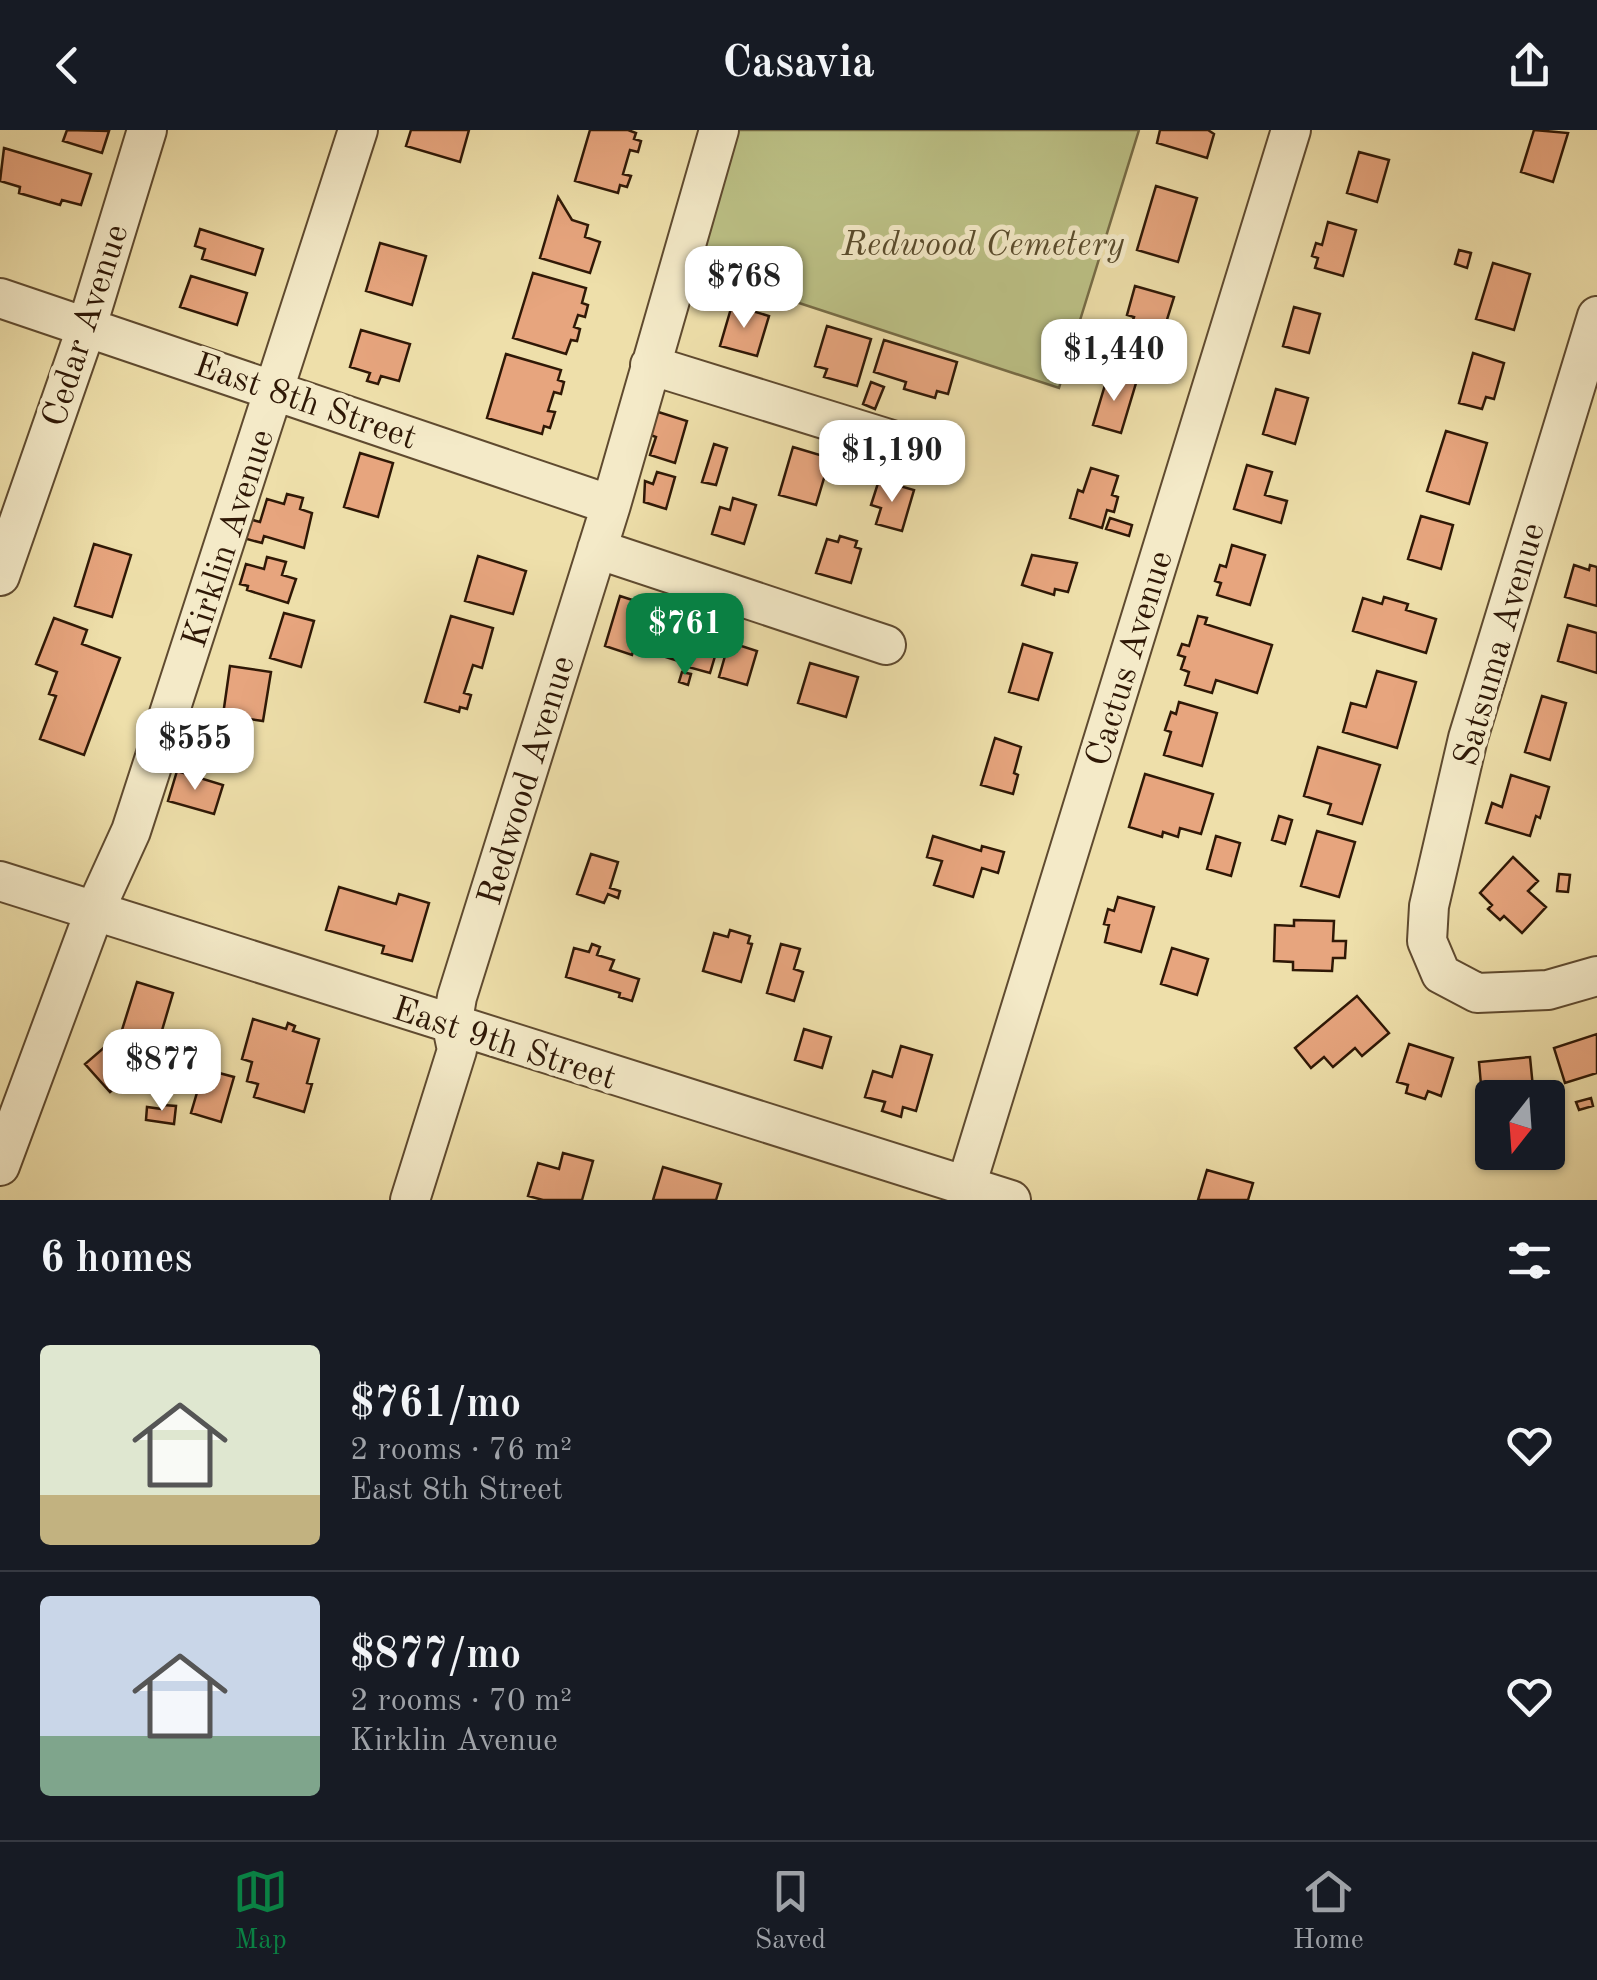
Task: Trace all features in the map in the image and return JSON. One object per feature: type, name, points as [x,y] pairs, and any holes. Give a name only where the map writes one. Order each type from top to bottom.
[{"type":"street","name":"Cedar Avenue","points":[[0,576],[87,326],[146,130]]},
{"type":"street","name":"Kirklin Avenue","points":[[0,1166],[95,910],[131,831],[358,130]]},
{"type":"street","name":"Redwood Avenue","points":[[410,1200],[457,1050],[452,1026],[457,998],[598,549],[719,130]]},
{"type":"street","name":"Cactus Avenue","points":[[966,1186],[1291,130]]},
{"type":"street","name":"East 8th Street","points":[[0,298],[611,505]]},
{"type":"street","name":"Satsuma Avenue","points":[[1597,316],[1468,738],[1429,906],[1427,941],[1441,974],[1478,993],[1548,990],[1597,976]]},
{"type":"street","points":[[650,365],[937,454]]},
{"type":"street","points":[[598,549],[886,645]]},
{"type":"street","name":"East 9th Street","points":[[0,881],[1011,1200]]},
{"type":"green space","name":"Redwood Cemetery","points":[[731,130],[1139,130],[1059,388],[689,267]]},
{"type":"building","points":[[67,130],[109,131],[102,153],[63,141]]},
{"type":"building","points":[[411,130],[469,130],[460,162],[406,146]]},
{"type":"building","points":[[590,130],[628,130],[641,141],[638,152],[630,150],[623,174],[631,176],[627,187],[620,185],[618,193],[575,181]]},
{"type":"building","points":[[1160,130],[1208,130],[1214,134],[1207,158],[1157,143]]},
{"type":"building","points":[[1534,130],[1568,133],[1553,182],[1521,172]]},
{"type":"building","points":[[4,148],[91,174],[81,205],[62,200],[60,205],[19,193],[20,187],[0,181]]},
{"type":"building","points":[[1359,152],[1389,160],[1377,202],[1347,193]]},
{"type":"building","points":[[1156,186],[1197,198],[1178,262],[1137,250]]},
{"type":"building","points":[[558,197],[572,220],[588,225],[585,237],[600,242],[590,273],[540,258]]},
{"type":"building","points":[[1328,222],[1356,230],[1343,276],[1315,268],[1318,258],[1312,256],[1316,243],[1322,245]]},
{"type":"building","points":[[200,229],[263,249],[255,275],[202,259],[205,249],[195,246]]},
{"type":"building","points":[[380,243],[426,256],[412,305],[366,291]]},
{"type":"building","points":[[1459,250],[1471,253],[1467,268],[1455,264]]},
{"type":"building","points":[[1493,263],[1530,274],[1514,330],[1476,319]]},
{"type":"building","points":[[533,273],[586,288],[582,303],[588,305],[585,317],[578,315],[574,327],[580,329],[577,341],[571,340],[566,354],[513,338]]},
{"type":"building","points":[[191,276],[247,293],[237,325],[180,307]]},
{"type":"building","points":[[716,278],[735,284],[730,301],[711,296]]},
{"type":"building","points":[[1135,286],[1174,297],[1160,342],[1129,332],[1134,317],[1127,315]]},
{"type":"building","points":[[732,305],[769,316],[757,356],[720,346]]},
{"type":"building","points":[[1294,307],[1320,314],[1309,353],[1283,346]]},
{"type":"building","points":[[827,326],[871,339],[857,386],[824,377],[827,369],[815,366]]},
{"type":"building","points":[[361,330],[410,344],[399,381],[381,376],[378,384],[367,381],[370,373],[350,367]]},
{"type":"building","points":[[884,340],[957,362],[948,394],[937,391],[935,398],[904,389],[906,382],[874,372]]},
{"type":"building","points":[[1473,353],[1504,363],[1494,399],[1486,397],[1482,409],[1459,403]]},
{"type":"building","points":[[506,354],[561,370],[561,394],[554,392],[548,411],[555,412],[550,428],[544,426],[542,434],[487,418]]},
{"type":"building","points":[[1108,375],[1136,383],[1121,433],[1093,425]]},
{"type":"building","points":[[871,382],[884,387],[875,409],[863,404]]},
{"type":"building","points":[[1276,389],[1308,398],[1295,444],[1263,434]]},
{"type":"building","points":[[652,410],[687,421],[675,463],[650,455],[656,437],[645,433]]},
{"type":"building","points":[[1446,431],[1487,443],[1469,504],[1427,491]]},
{"type":"building","points":[[714,444],[727,448],[716,485],[702,482]]},
{"type":"building","points":[[793,447],[830,458],[816,505],[779,495]]},
{"type":"building","points":[[360,453],[393,463],[378,517],[344,507]]},
{"type":"building","points":[[1247,465],[1272,472],[1265,495],[1287,501],[1281,523],[1234,509]]},
{"type":"building","points":[[1091,468],[1118,476],[1112,495],[1118,497],[1114,512],[1107,510],[1102,528],[1070,518],[1078,490],[1083,492]]},
{"type":"building","points":[[657,472],[675,477],[666,509],[644,502],[645,481],[653,484]]},
{"type":"building","points":[[879,480],[914,490],[902,531],[876,524],[881,508],[871,505]]},
{"type":"building","points":[[287,494],[303,498],[300,509],[312,513],[304,548],[264,536],[262,543],[243,538],[249,519],[260,522],[267,499],[284,504]]},
{"type":"building","points":[[733,498],[756,505],[744,544],[712,534],[720,507],[730,510]]},
{"type":"building","points":[[1421,516],[1453,525],[1441,569],[1408,559]]},
{"type":"building","points":[[1110,518],[1132,525],[1129,536],[1106,529]]},
{"type":"building","points":[[840,536],[857,541],[855,547],[861,549],[851,583],[816,573],[827,539],[838,542]]},
{"type":"building","points":[[94,544],[131,555],[112,617],[75,606]]},
{"type":"building","points":[[1232,545],[1265,555],[1250,605],[1217,595],[1221,583],[1215,581],[1220,565],[1226,567]]},
{"type":"building","points":[[1032,555],[1077,563],[1068,592],[1055,589],[1054,595],[1022,585]]},
{"type":"building","points":[[478,556],[526,571],[513,614],[465,601]]},
{"type":"building","points":[[267,557],[286,562],[282,575],[296,579],[288,603],[247,590],[248,586],[240,584],[246,564],[264,569]]},
{"type":"building","points":[[1574,565],[1589,570],[1590,565],[1597,567],[1597,606],[1565,597]]},
{"type":"building","points":[[620,596],[648,605],[632,655],[605,646]]},
{"type":"building","points":[[1384,597],[1408,604],[1406,610],[1436,619],[1426,653],[1353,631],[1363,598],[1382,604]]},
{"type":"building","points":[[284,613],[314,621],[301,667],[270,658]]},
{"type":"building","points":[[451,616],[493,628],[482,668],[473,665],[464,693],[471,695],[467,709],[460,707],[459,712],[425,702]]},
{"type":"building","points":[[1198,616],[1207,618],[1205,624],[1272,645],[1257,693],[1216,680],[1212,693],[1185,685],[1189,672],[1181,669],[1185,657],[1178,655],[1182,644],[1189,646]]},
{"type":"building","points":[[54,618],[87,630],[82,644],[120,658],[84,755],[40,739],[56,696],[49,694],[57,672],[36,664]]},
{"type":"building","points":[[664,619],[689,627],[678,661],[653,653]]},
{"type":"building","points":[[1568,625],[1597,633],[1597,673],[1558,661]]},
{"type":"building","points":[[699,629],[721,636],[710,673],[688,667]]},
{"type":"building","points":[[729,642],[757,651],[747,685],[719,677]]},
{"type":"building","points":[[1023,644],[1052,653],[1038,700],[1009,692]]},
{"type":"building","points":[[810,663],[858,677],[846,717],[798,703]]},
{"type":"building","points":[[230,666],[271,672],[263,721],[223,715]]},
{"type":"building","points":[[1377,671],[1416,682],[1397,748],[1343,732],[1351,703],[1366,707]]},
{"type":"building","points":[[682,672],[691,674],[688,685],[679,682]]},
{"type":"building","points":[[1542,696],[1566,703],[1550,760],[1525,752]]},
{"type":"building","points":[[1179,702],[1217,713],[1202,766],[1164,755],[1171,732],[1165,730]]},
{"type":"building","points":[[995,738],[1021,747],[1013,794],[981,785]]},
{"type":"building","points":[[1318,747],[1380,765],[1362,824],[1328,814],[1331,804],[1304,796]]},
{"type":"building","points":[[177,771],[223,785],[214,814],[168,801]]},
{"type":"building","points":[[1145,774],[1213,794],[1201,834],[1180,828],[1178,837],[1163,832],[1162,837],[1129,827]]},
{"type":"building","points":[[1511,775],[1549,787],[1530,836],[1486,823],[1492,803],[1502,807]]},
{"type":"building","points":[[1279,816],[1292,820],[1285,844],[1272,840]]},
{"type":"building","points":[[1317,831],[1355,842],[1339,897],[1301,886]]},
{"type":"building","points":[[933,836],[981,851],[982,846],[1004,852],[998,873],[982,868],[973,897],[934,885],[942,861],[927,857]]},
{"type":"building","points":[[1216,836],[1240,843],[1231,876],[1207,869]]},
{"type":"building","points":[[591,854],[618,862],[610,888],[620,891],[618,898],[608,894],[604,903],[577,894]]},
{"type":"building","points":[[1513,857],[1538,881],[1528,891],[1546,907],[1522,933],[1504,916],[1500,920],[1488,909],[1492,905],[1480,893]]},
{"type":"building","points":[[1559,874],[1570,875],[1568,892],[1557,891]]},
{"type":"building","points":[[339,887],[396,904],[399,894],[429,903],[412,961],[382,953],[384,946],[326,930]]},
{"type":"building","points":[[1118,897],[1154,907],[1141,952],[1105,942],[1108,909],[1114,911]]},
{"type":"building","points":[[1294,920],[1334,921],[1333,941],[1346,941],[1345,958],[1333,958],[1332,971],[1293,970],[1293,962],[1274,961],[1275,925],[1294,926]]},
{"type":"building","points":[[730,930],[750,936],[748,943],[752,944],[741,982],[703,971],[714,933],[728,937]]},
{"type":"building","points":[[592,944],[600,947],[597,955],[614,960],[610,970],[639,979],[632,1001],[619,997],[620,993],[566,977],[574,948],[589,952]]},
{"type":"building","points":[[781,944],[800,949],[794,969],[803,972],[794,1001],[767,993]]},
{"type":"building","points":[[1172,948],[1208,959],[1197,995],[1161,984]]},
{"type":"building","points":[[137,982],[173,993],[158,1044],[163,1055],[154,1067],[139,1068],[110,1092],[85,1064],[121,1033]]},
{"type":"building","points":[[1357,996],[1389,1033],[1362,1056],[1355,1048],[1333,1067],[1324,1057],[1311,1068],[1295,1048]]},
{"type":"building","points":[[253,1019],[286,1029],[288,1023],[295,1026],[293,1031],[319,1039],[304,1112],[254,1097],[258,1084],[247,1081],[252,1062],[242,1059]]},
{"type":"building","points":[[804,1029],[831,1037],[822,1068],[795,1060]]},
{"type":"building","points":[[1597,1034],[1597,1073],[1565,1083],[1554,1048]]},
{"type":"building","points":[[1409,1044],[1453,1058],[1441,1096],[1428,1091],[1425,1099],[1406,1093],[1408,1085],[1397,1082]]},
{"type":"building","points":[[901,1046],[932,1055],[916,1111],[903,1107],[901,1117],[882,1111],[885,1102],[865,1097],[873,1071],[892,1077]]},
{"type":"building","points":[[1530,1057],[1532,1080],[1481,1080],[1479,1062]]},
{"type":"building","points":[[204,1069],[234,1077],[221,1122],[191,1113]]},
{"type":"building","points":[[1591,1098],[1593,1106],[1579,1110],[1576,1102]]},
{"type":"building","points":[[163,1105],[176,1106],[174,1124],[146,1120],[147,1107],[162,1109]]},
{"type":"building","points":[[563,1153],[593,1161],[582,1200],[528,1196],[538,1163],[559,1169]]},
{"type":"building","points":[[663,1167],[721,1184],[716,1200],[653,1200]]},
{"type":"building","points":[[1207,1170],[1253,1183],[1248,1200],[1198,1200]]}]
